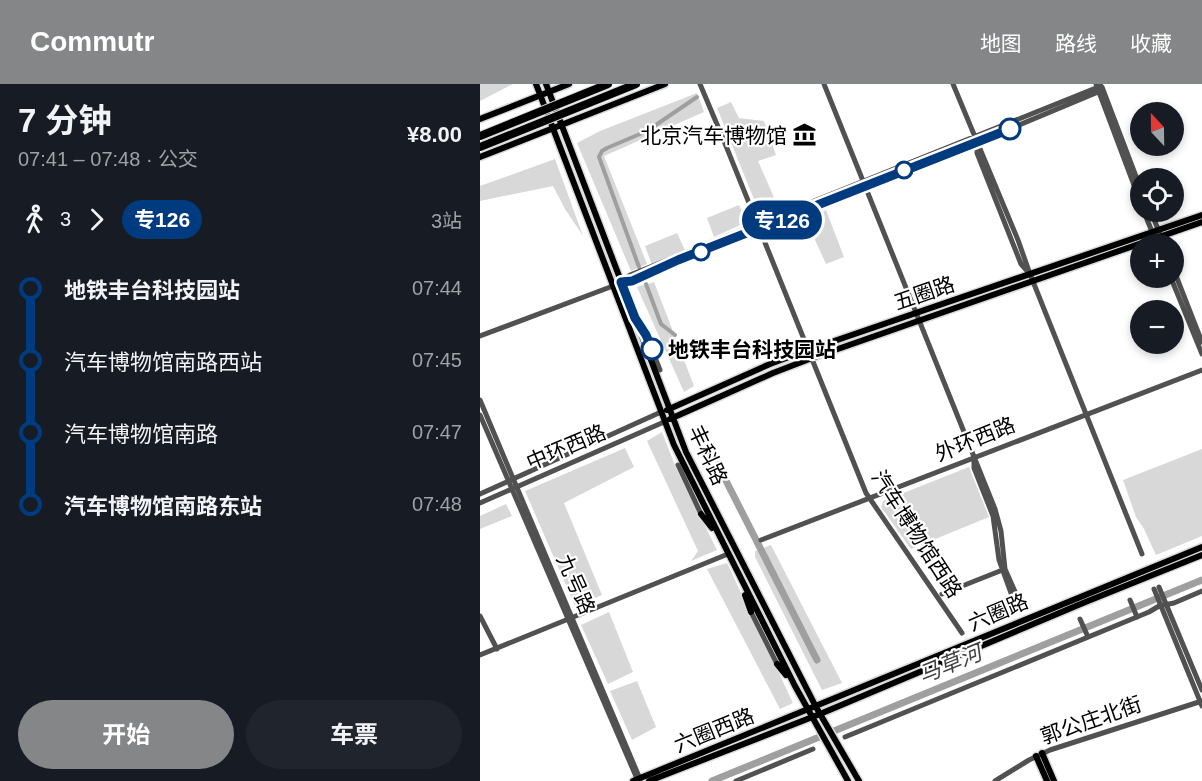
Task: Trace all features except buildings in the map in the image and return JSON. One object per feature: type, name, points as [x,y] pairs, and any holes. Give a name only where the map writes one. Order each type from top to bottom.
[{"type":"highway","points":[[480,136],[608,84]]},
{"type":"highway","points":[[480,147],[636,84]]},
{"type":"main road","name":"丰科路","points":[[536,84],[674,445],[795,686],[848,781]]},
{"type":"main road","name":"丰科路","points":[[546,84],[691,462],[816,707],[859,781]]},
{"type":"main road","points":[[480,119],[569,84]]},
{"type":"main road","points":[[480,157],[665,84]]},
{"type":"main road","name":"五圈路","points":[[1160,234],[1202,215]]},
{"type":"main road","name":"五圈路","points":[[1163,234],[1202,222]]},
{"type":"main road","name":"五圈路","points":[[661,412],[770,364],[808,350],[1030,274],[1130,244]]},
{"type":"main road","name":"五圈路","points":[[664,422],[812,358],[1033,282],[1130,246]]},
{"type":"main road","points":[[635,318],[646,335]]},
{"type":"main road","points":[[660,370],[663,391]]},
{"type":"main road","points":[[674,445],[678,465]]},
{"type":"main road","points":[[701,514],[718,535]]},
{"type":"main road","name":"六圈路","points":[[810,713],[816,707],[1202,547]]},
{"type":"main road","name":"六圈路","points":[[810,713],[820,714],[1072,607],[1202,555]]},
{"type":"main road","points":[[742,583],[751,612]]},
{"type":"main road","points":[[777,664],[795,686]]},
{"type":"main road","name":"六圈西路","points":[[638,780],[810,713]]},
{"type":"main road","name":"六圈西路","points":[[649,781],[810,713]]},
{"type":"main road","points":[[1039,755],[1047,781]]},
{"type":"main road","points":[[1039,755],[1054,781]]},
{"type":"street","name":"汽车博物馆西路","points":[[700,84],[869,498],[962,633]]},
{"type":"street","points":[[824,84],[975,457],[974,468],[993,516],[1004,569],[1016,607],[1019,608],[1020,603],[1004,569]]},
{"type":"street","points":[[953,84],[1018,240],[1142,554]]},
{"type":"street","points":[[621,282],[632,281],[759,226],[975,140],[1100,87]]},
{"type":"street","points":[[1100,87],[1132,168]]},
{"type":"street","points":[[1100,87],[1130,172]]},
{"type":"street","points":[[480,336],[612,286]]},
{"type":"street","points":[[1175,288],[1202,354]]},
{"type":"street","points":[[1181,288],[1202,342]]},
{"type":"street","points":[[646,335],[660,370]]},
{"type":"street","name":"外环西路","points":[[761,540],[1202,370]]},
{"type":"street","name":"九号路","points":[[480,400],[513,488],[638,780]]},
{"type":"street","name":"中环西路","points":[[480,494],[661,412]]},
{"type":"street","name":"九号路","points":[[480,415],[510,480]]},
{"type":"street","name":"中环西路","points":[[480,503],[664,422]]},
{"type":"street","name":"丰科路","points":[[678,465],[701,514]]},
{"type":"street","points":[[480,655],[728,554]]},
{"type":"street","points":[[942,594],[1004,569]]},
{"type":"street","points":[[1157,588],[1201,702]]},
{"type":"street","points":[[845,737],[1159,606],[1174,603],[1202,591]]},
{"type":"street","points":[[1130,600],[1137,617]]},
{"type":"street","points":[[1163,605],[1202,690]]},
{"type":"street","points":[[751,612],[777,664]]},
{"type":"street","points":[[480,616],[496,649]]},
{"type":"street","points":[[1080,619],[1088,637]]},
{"type":"street","name":"郭公庄北街","points":[[995,781],[1039,755],[1201,702]]},
{"type":"street","points":[[736,781],[813,749]]},
{"type":"shaded area","points":[[480,84],[513,84],[480,101]]},
{"type":"shaded area","points":[[697,93],[704,112],[604,156],[647,264],[631,271],[577,143],[600,131]]},
{"type":"shaded area","points":[[731,102],[739,118],[764,121],[776,155],[758,161],[780,211],[767,218],[760,214],[717,108]]},
{"type":"shaded area","points":[[555,159],[583,236],[553,186],[480,201],[480,186]]},
{"type":"shaded area","points":[[739,205],[747,222],[714,237],[707,218]]},
{"type":"shaded area","points":[[826,210],[844,257],[826,264],[805,218]]},
{"type":"shaded area","points":[[677,233],[685,250],[652,265],[645,246]]},
{"type":"shaded area","points":[[654,282],[694,386],[684,392],[637,287]]},
{"type":"shaded area","points":[[662,432],[676,468],[717,550],[691,561],[698,551],[647,441]]},
{"type":"shaded area","points":[[625,448],[634,467],[564,503],[602,595],[575,606],[525,491]]},
{"type":"shaded area","points":[[1202,449],[1202,536],[1156,555],[1136,517],[1123,480]]},
{"type":"shaded area","points":[[969,467],[989,517],[911,549],[881,507],[883,501]]},
{"type":"shaded area","points":[[506,504],[512,516],[480,529],[480,516]]},
{"type":"shaded area","points":[[771,545],[842,683],[822,690],[755,557],[755,551]]},
{"type":"shaded area","points":[[727,563],[793,703],[780,709],[707,569]]},
{"type":"shaded area","points":[[609,612],[633,672],[608,684],[581,625]]},
{"type":"shaded area","points":[[637,681],[656,727],[632,740],[610,691]]},
{"type":"waterway","points":[[639,267],[599,157],[602,151],[647,131],[697,97]]},
{"type":"waterway","points":[[646,284],[661,324],[675,335]]},
{"type":"waterway","points":[[718,465],[817,660]]},
{"type":"waterway","name":"马草河","points":[[712,781],[1202,580]]},
{"type":"bus line","name":"专126","points":[[652,349],[635,318],[621,282],[632,281],[655,272],[678,260],[1010,129]]},
{"type":"place","name":"北京汽车博物馆","points":[[805,135]]},
{"type":"place","name":"地铁丰台科技园站","points":[[652,349]]}]
